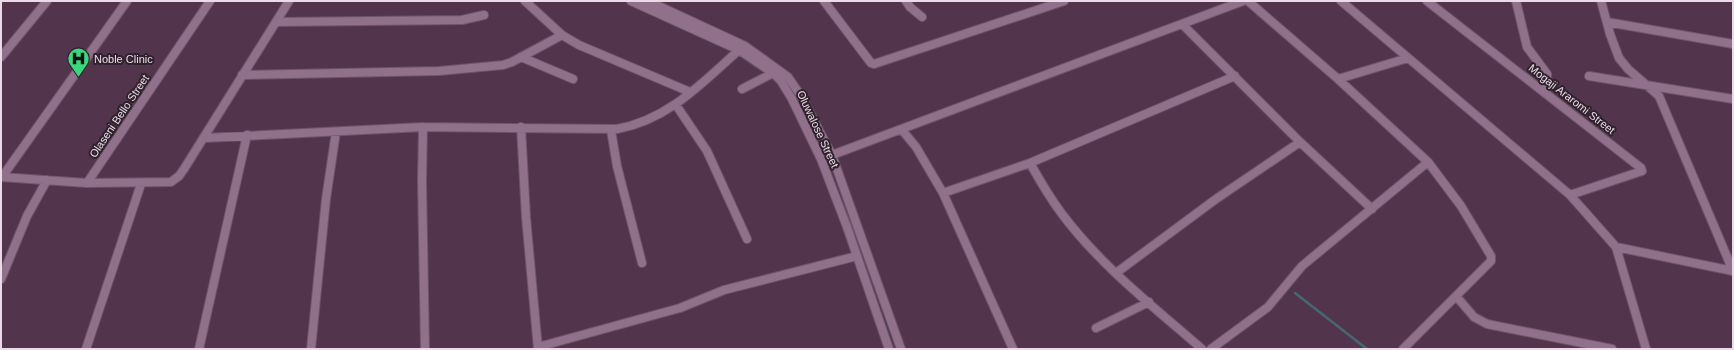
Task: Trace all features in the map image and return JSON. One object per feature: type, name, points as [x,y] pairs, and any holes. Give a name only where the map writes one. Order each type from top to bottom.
[{"type":"street","points":[[1,56],[47,1]]},
{"type":"street","points":[[2,177],[127,1]]},
{"type":"street","name":"Olaseni Bello Street","points":[[87,183],[210,1]]},
{"type":"street","points":[[2,177],[87,183],[141,184],[166,182],[179,176],[289,1]]},
{"type":"street","points":[[525,1],[562,35],[579,45],[690,92]]},
{"type":"street","name":"Oluwalose Street","points":[[632,1],[739,50],[773,73],[781,81],[792,99],[821,159],[866,280],[886,348]]},
{"type":"street","name":"Oluwalose Street","points":[[648,1],[745,46],[788,77],[801,96],[832,155],[901,349]]},
{"type":"street","points":[[824,1],[871,63],[874,64],[1064,1]]},
{"type":"street","points":[[906,1],[910,7],[922,17]]},
{"type":"street","points":[[832,155],[1244,1]]},
{"type":"street","points":[[1248,1],[1338,79],[1428,162],[1461,206],[1492,259],[1402,349]]},
{"type":"street","points":[[1341,1],[1570,195],[1616,247],[1646,349]]},
{"type":"street","name":"Mogaji Araromi Street","points":[[1427,1],[1642,168],[1642,170],[1570,195]]},
{"type":"street","points":[[1516,1],[1527,47],[1547,74],[1547,83],[1542,90]]},
{"type":"street","points":[[1601,1],[1616,51],[1624,66],[1651,87],[1659,96],[1733,271]]},
{"type":"street","points":[[276,22],[453,20],[484,15]]},
{"type":"street","points":[[1607,22],[1733,44]]},
{"type":"street","points":[[1182,24],[1300,142],[1372,209]]},
{"type":"street","points":[[242,75],[439,70],[503,65],[508,64],[562,35]]},
{"type":"street","points":[[204,138],[423,127],[521,127],[611,130],[646,122],[657,117],[676,105],[739,50]]},
{"type":"street","points":[[521,57],[573,79]]},
{"type":"street","points":[[1338,79],[1408,58]]},
{"type":"street","points":[[1624,66],[1624,81]]},
{"type":"street","points":[[742,89],[773,73]]},
{"type":"street","points":[[943,192],[1030,163],[1235,76]]},
{"type":"street","points":[[1589,76],[1733,99]]},
{"type":"street","points":[[676,105],[707,151],[747,238]]},
{"type":"street","points":[[423,127],[422,182],[425,349]]},
{"type":"street","points":[[521,127],[526,217],[538,348],[680,308],[724,290],[857,256]]},
{"type":"street","points":[[611,130],[617,166],[642,263]]},
{"type":"street","points":[[902,130],[916,147],[943,192],[1013,349]]},
{"type":"street","points":[[311,349],[326,200],[336,132]]},
{"type":"street","points":[[198,349],[247,135]]},
{"type":"street","points":[[1116,273],[1216,199],[1300,142]]},
{"type":"street","points":[[1212,349],[1268,307],[1282,292],[1302,266],[1428,162]]},
{"type":"street","points":[[1030,163],[1038,180],[1050,199],[1116,273],[1202,349]]},
{"type":"street","points":[[1,279],[15,241],[30,208],[47,180]]},
{"type":"street","points":[[86,349],[141,184]]},
{"type":"street","points":[[1616,247],[1733,271]]},
{"type":"street","points":[[866,280],[876,278]]},
{"type":"street","points":[[1456,296],[1474,317],[1488,324],[1612,349]]},
{"type":"street","points":[[1096,328],[1149,302]]},
{"type":"waterway","points":[[1295,293],[1367,349]]},
{"type":"place","name":"Noble Clinic","points":[[79,78]]}]
